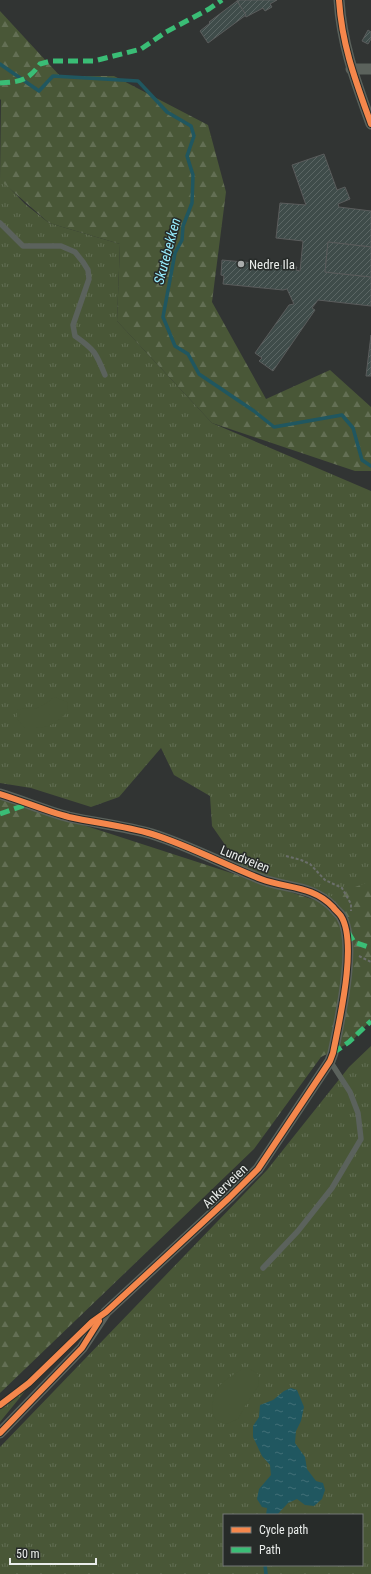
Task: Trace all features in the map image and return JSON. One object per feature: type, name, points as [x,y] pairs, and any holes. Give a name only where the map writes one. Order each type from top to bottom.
[{"type":"street","points":[[339,0],[344,42],[351,69],[371,124]]},
{"type":"street","points":[[351,69],[371,69]]},
{"type":"street","name":"Lundveien","points":[[0,794],[68,816],[152,834],[263,880],[304,889],[325,899],[341,916],[346,929],[347,944],[347,966],[332,1057]]},
{"type":"street","name":"Ankerveien","points":[[0,1433],[82,1348],[106,1312],[229,1198],[258,1169],[332,1057]]},
{"type":"lane","points":[[0,223],[23,246],[61,246],[75,252],[83,262],[88,270],[89,279],[73,326],[75,336],[92,348],[105,375]]},
{"type":"lane","points":[[263,1268],[298,1231],[332,1188],[362,1139],[358,1113],[350,1092],[332,1057]]},
{"type":"path","points":[[286,856],[310,864],[325,880],[342,888],[351,904],[351,911]]},
{"type":"green space","points":[[0,11],[60,76],[114,76],[208,125],[226,192],[212,302],[266,399],[330,370],[371,407],[371,471],[355,471],[212,423],[117,321],[120,244],[49,223],[0,180]]},
{"type":"green space","points":[[0,178],[25,204],[49,223],[120,244],[117,321],[212,423],[371,491],[371,884],[360,913],[242,869],[212,826],[210,796],[174,775],[161,748],[119,797],[91,807],[31,788],[0,783]]},
{"type":"green space","points":[[54,697],[67,702],[68,711],[63,717],[53,724],[38,728],[25,728],[17,719],[17,710],[34,709]]},
{"type":"green space","points":[[0,798],[318,901],[371,881],[371,1020],[351,1042],[321,1057],[254,1149],[0,1393]]},
{"type":"green space","points":[[371,1046],[371,1574],[0,1574],[0,1447],[267,1170],[349,1067]]},
{"type":"green space","points":[[43,1369],[0,1422],[0,1402]]},
{"type":"green space","points":[[242,1369],[250,1369],[258,1374],[259,1385],[238,1419],[226,1424],[217,1420],[213,1414],[212,1405],[214,1396],[222,1383]]},
{"type":"green space","points":[[278,1566],[305,1566],[300,1570],[290,1574],[283,1574]]},
{"type":"water","points":[[291,1388],[297,1390],[304,1407],[301,1421],[296,1431],[295,1443],[305,1457],[307,1469],[316,1481],[323,1483],[325,1490],[322,1499],[314,1506],[305,1505],[297,1499],[288,1503],[278,1514],[266,1514],[267,1508],[262,1507],[257,1499],[259,1489],[271,1475],[270,1465],[262,1456],[253,1437],[253,1426],[259,1417],[260,1405],[273,1400],[284,1391]]},
{"type":"building","points":[[237,0],[277,0],[270,4],[272,7],[265,11],[263,8],[246,17]]},
{"type":"building","points":[[237,1],[246,15],[208,43],[200,31],[210,23],[209,22]]},
{"type":"building","points":[[368,30],[371,32],[371,39],[368,44],[362,41]]},
{"type":"building","name":"Nedre Ila","points":[[324,154],[337,190],[345,187],[350,199],[338,204],[339,207],[371,211],[371,247],[328,242],[325,272],[371,277],[371,306],[318,300],[312,308],[315,310],[273,371],[259,361],[262,358],[255,353],[289,305],[294,304],[287,289],[283,290],[223,284],[224,276],[221,275],[222,260],[297,267],[296,270],[300,271],[303,241],[276,238],[280,203],[306,205],[292,165]]},
{"type":"building","points":[[328,242],[371,247],[371,277],[325,272]]},
{"type":"building","points":[[371,335],[371,376],[366,376]]},
{"type":"waterway","name":"Skutebekken","points":[[0,64],[39,91],[53,76],[138,81],[167,112],[191,126],[194,136],[187,156],[193,175],[192,203],[183,226],[182,240],[175,253],[163,317],[175,346],[188,354],[199,374],[254,411],[274,427],[342,415],[353,428],[362,460],[371,466]]},
{"type":"waterway","points":[[265,1566],[266,1574]]},
{"type":"marked path","points":[[0,83],[23,80],[36,70],[40,64],[51,61],[94,61],[141,49],[166,32],[209,9],[222,0]]},
{"type":"marked path","points":[[0,814],[28,804]]},
{"type":"marked path","points":[[348,932],[354,942],[371,948]]},
{"type":"marked path","points":[[333,1053],[349,1042],[371,1021]]},
{"type":"cycle path","points":[[339,0],[346,48],[371,124]]},
{"type":"cycle path","points":[[0,794],[69,817],[152,834],[180,844],[261,879],[308,891],[325,900],[341,916],[346,928],[348,944],[348,963],[343,1003],[330,1061],[258,1169],[229,1198],[106,1312],[92,1322],[29,1383],[0,1405]]},
{"type":"cycle path","points":[[0,1433],[82,1348],[99,1321]]},
{"type":"place","name":"Nedre Ila","points":[[241,264]]}]
